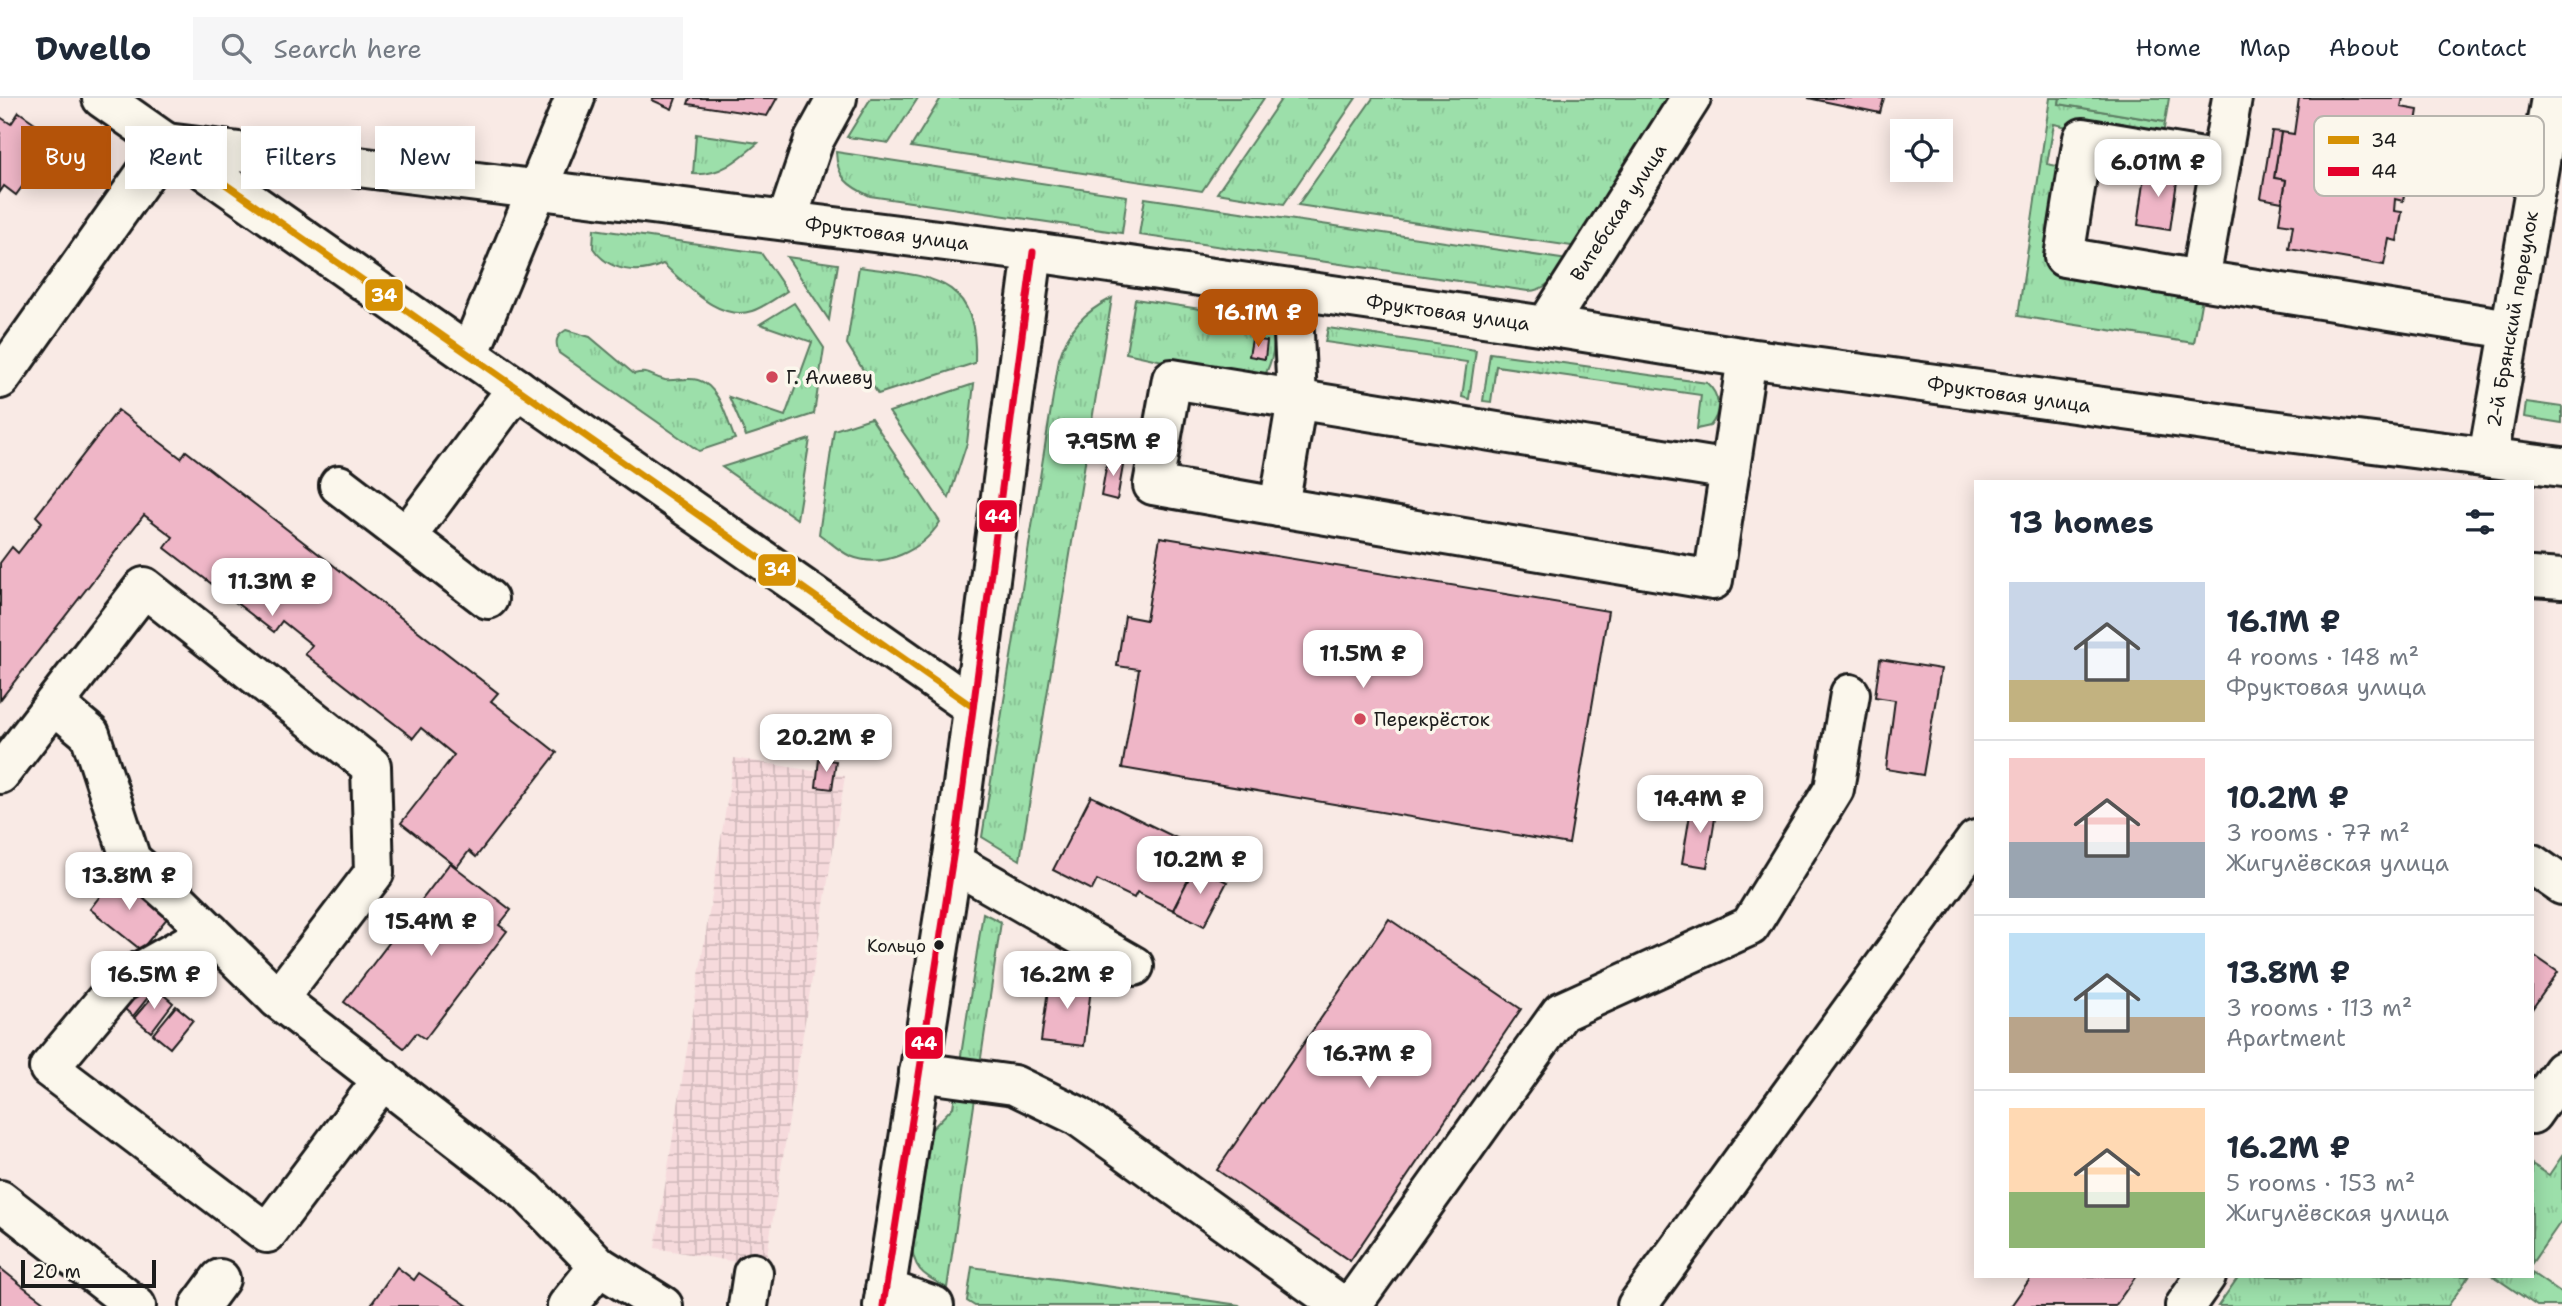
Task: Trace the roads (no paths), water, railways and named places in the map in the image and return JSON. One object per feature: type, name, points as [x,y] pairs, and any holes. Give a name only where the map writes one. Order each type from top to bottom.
[{"type":"street","points":[[102,98],[142,126]]},
{"type":"street","points":[[469,355],[575,98]]},
{"type":"street","points":[[787,220],[814,141],[837,98]]},
{"type":"street","name":"Витебская улица","points":[[1546,326],[1691,98]]},
{"type":"street","points":[[2200,280],[2231,98]]},
{"type":"street","name":"2-й Брянский переулок","points":[[2544,137],[2551,98]]},
{"type":"street","points":[[2221,161],[2083,138],[2064,257],[2510,329]]},
{"type":"street","name":"Фруктовая улица","points":[[227,151],[1032,252],[1546,326],[1747,358],[2562,467]]},
{"type":"street","points":[[227,186],[973,707]]},
{"type":"street","points":[[0,379],[135,189]]},
{"type":"street","name":"2-й Брянский переулок","points":[[2488,457],[2534,196]]},
{"type":"street","points":[[934,1306],[884,1298],[952,862],[1032,252]]},
{"type":"street","points":[[1279,506],[1297,399],[1292,290]]},
{"type":"street","points":[[1730,470],[1172,379],[1153,485],[1713,580],[1730,470],[1747,358]]},
{"type":"street","points":[[407,536],[517,388]]},
{"type":"street","points":[[339,485],[488,598]]},
{"type":"street","points":[[2534,577],[2562,579]]},
{"type":"street","points":[[0,774],[144,586],[371,766],[374,873],[278,999]]},
{"type":"street","points":[[1351,1306],[1561,1012],[1750,926],[1834,789],[1850,694]]},
{"type":"street","points":[[54,704],[90,734],[131,860],[178,901],[278,999],[526,1191],[599,1266],[663,1306]]},
{"type":"street","points":[[1637,1306],[1974,843]]},
{"type":"street","points":[[952,862],[1134,966]]},
{"type":"street","points":[[2534,865],[2562,886]]},
{"type":"street","points":[[210,932],[120,983],[48,1068],[267,1233],[383,1079]]},
{"type":"street","points":[[2534,1111],[2562,1071]]},
{"type":"street","points":[[919,1072],[1014,1085],[1078,1116],[1342,1306]]},
{"type":"street","points":[[0,1200],[136,1306]]},
{"type":"street","points":[[567,1306],[599,1266]]},
{"type":"street","points":[[2185,1306],[2205,1278]]},
{"type":"place","name":"Г. Алиеву","points":[[772,377]]},
{"type":"place","name":"Перекрёсток","points":[[1360,719]]},
{"type":"place","name":"Кольцо","points":[[939,945]]}]
